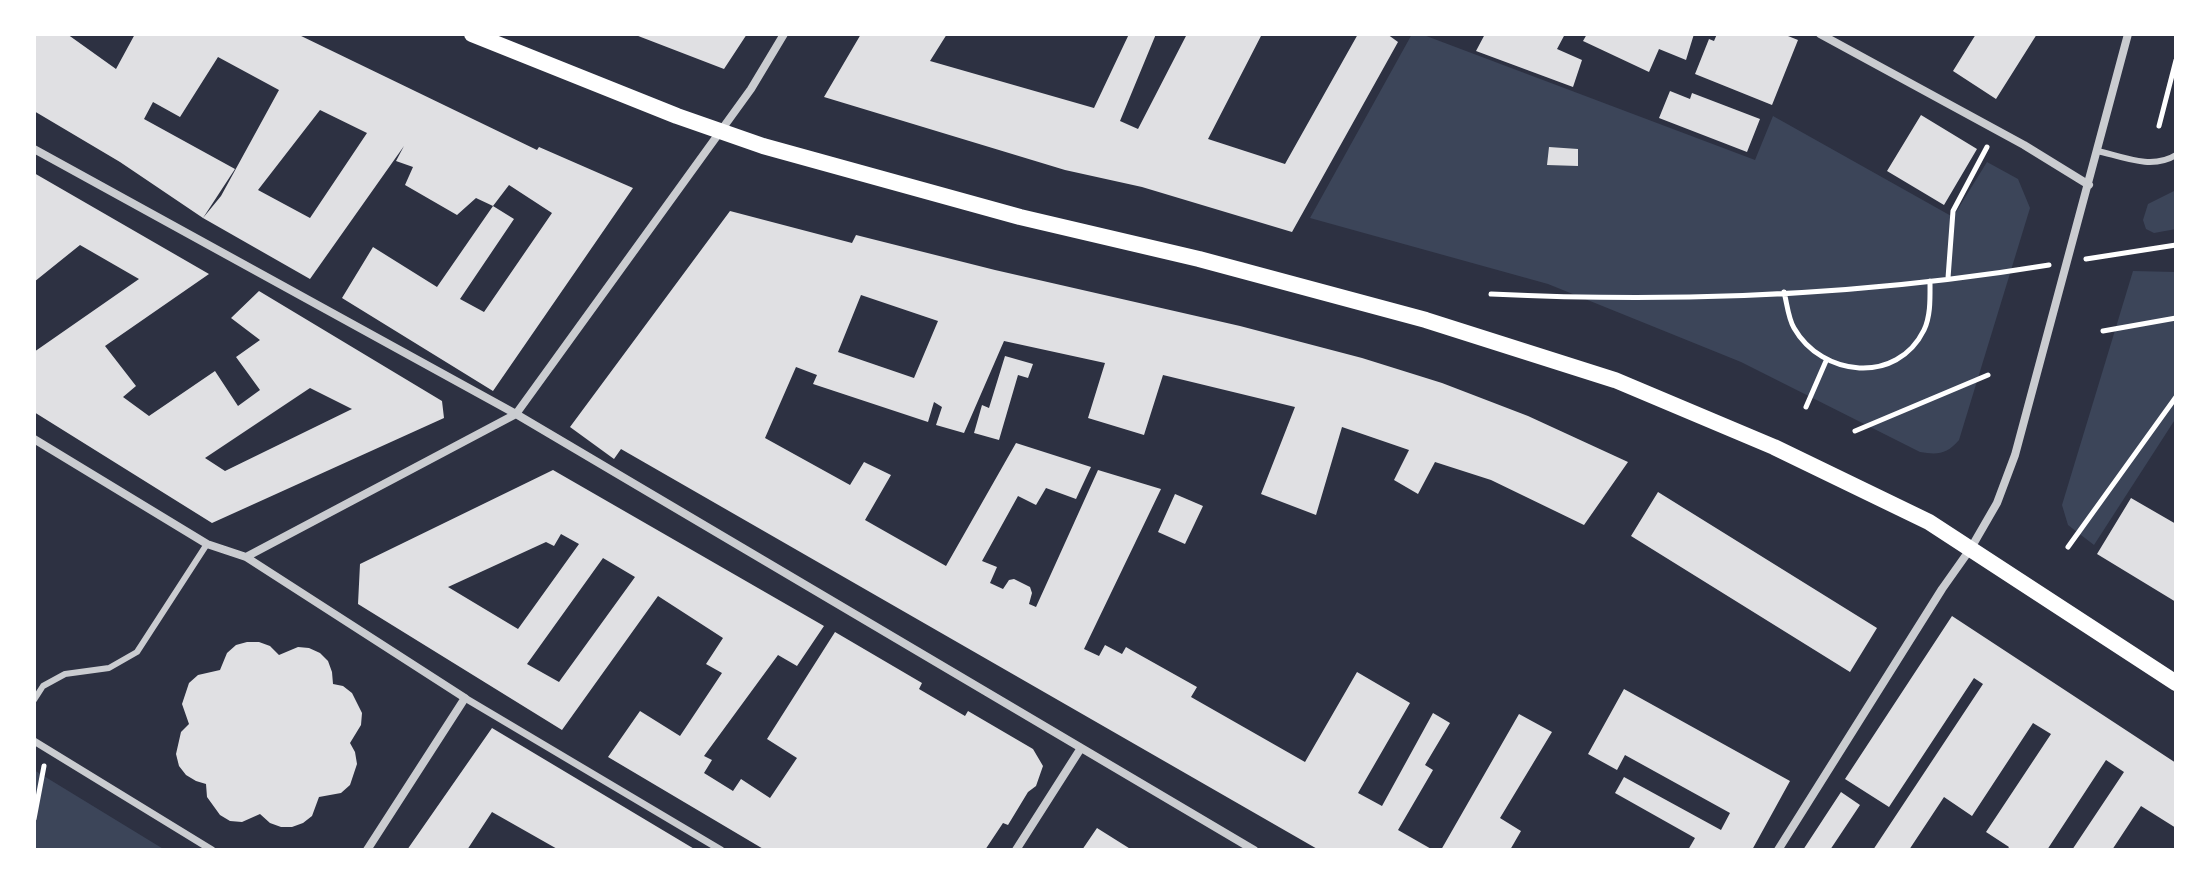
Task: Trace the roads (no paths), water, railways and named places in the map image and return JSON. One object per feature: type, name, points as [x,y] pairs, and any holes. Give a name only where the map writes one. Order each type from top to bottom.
[{"type":"main road","points":[[472,34],[763,146],[1020,217],[1199,259],[1426,320],[1615,380],[1774,447],[1929,522],[2176,683]]},
{"type":"street","points":[[246,557],[516,414],[751,89],[784,34]]},
{"type":"street","points":[[1820,34],[2024,145],[2089,185]]},
{"type":"street","points":[[1778,850],[1997,503],[2015,455],[2128,34]]},
{"type":"street","points":[[34,149],[516,414],[1254,850]]},
{"type":"street","points":[[34,439],[207,544],[246,557],[465,698],[721,850]]},
{"type":"street","points":[[367,850],[465,698]]},
{"type":"street","points":[[34,741],[212,850]]},
{"type":"street","points":[[1016,850],[1081,748]]},
{"type":"lane","points":[[2098,151],[2142,162],[2158,162],[2176,155]]},
{"type":"lane","points":[[34,700],[43,686],[65,674],[109,668],[137,652],[207,544]]}]
